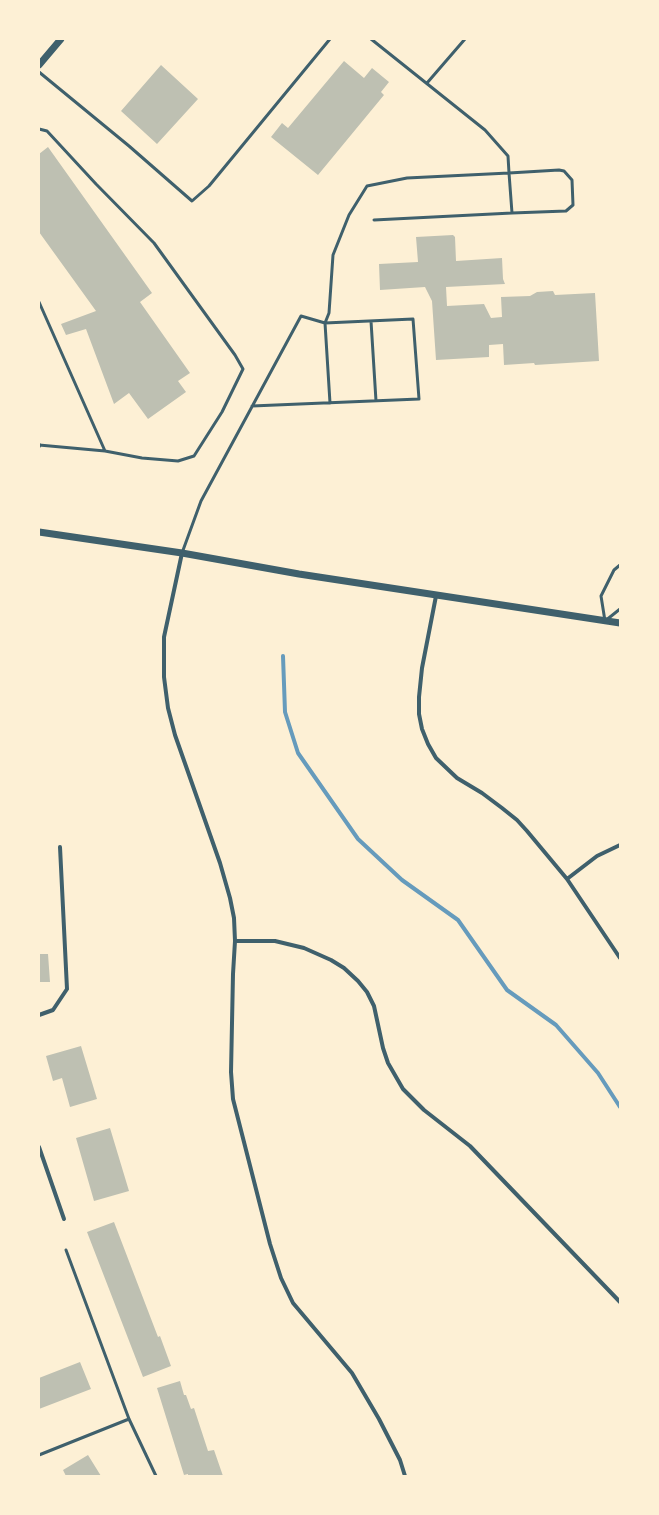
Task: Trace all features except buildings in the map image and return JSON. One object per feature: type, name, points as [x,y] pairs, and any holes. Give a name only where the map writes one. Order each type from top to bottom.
[{"type":"street","points":[[39,65],[61,39]]},
{"type":"street","points":[[39,532],[182,553],[436,596],[620,623]]},
{"type":"street","points":[[182,553],[164,637],[165,692],[175,735],[220,863],[230,898],[235,941],[232,974],[231,1072],[233,1098],[274,1258],[281,1278],[293,1303],[352,1373],[379,1419],[400,1460],[405,1476]]},
{"type":"street","points":[[436,596],[422,668],[419,697],[419,714],[422,729],[428,744],[436,758],[456,778],[482,794],[517,820],[567,879],[620,958]]},
{"type":"street","points":[[567,879],[597,856],[620,845]]},
{"type":"street","points":[[39,1015],[53,1010],[67,989],[60,847]]},
{"type":"street","points":[[235,941],[275,941],[304,948],[331,960],[344,968],[358,981],[367,992],[374,1006],[383,1048],[388,1063],[403,1089],[424,1110],[470,1146],[620,1302]]},
{"type":"street","points":[[39,1147],[64,1220]]},
{"type":"lane","points":[[39,72],[129,146],[192,201],[209,186],[330,39]]},
{"type":"lane","points":[[371,39],[485,130],[508,156],[512,213]]},
{"type":"lane","points":[[427,83],[465,39]]},
{"type":"lane","points":[[39,129],[47,131],[154,243],[235,355],[243,369],[222,412],[194,456],[178,460],[142,458],[105,451],[39,445]]},
{"type":"lane","points":[[330,403],[325,323],[329,313],[333,254],[349,215],[367,186],[407,178],[559,170],[564,171],[572,180],[573,205],[566,211],[374,220]]},
{"type":"lane","points":[[39,302],[105,451]]},
{"type":"lane","points":[[182,553],[201,501],[300,316],[325,323],[413,320],[419,399],[252,406]]},
{"type":"lane","points":[[371,321],[376,401]]},
{"type":"lane","points":[[620,565],[614,570],[601,596],[605,621],[620,609]]},
{"type":"lane","points":[[66,1250],[129,1419],[156,1476]]},
{"type":"lane","points":[[39,1455],[129,1419]]},
{"type":"waterway","points":[[283,656],[285,712],[298,753],[358,839],[402,880],[458,920],[507,990],[556,1025],[598,1073],[620,1107]]}]
